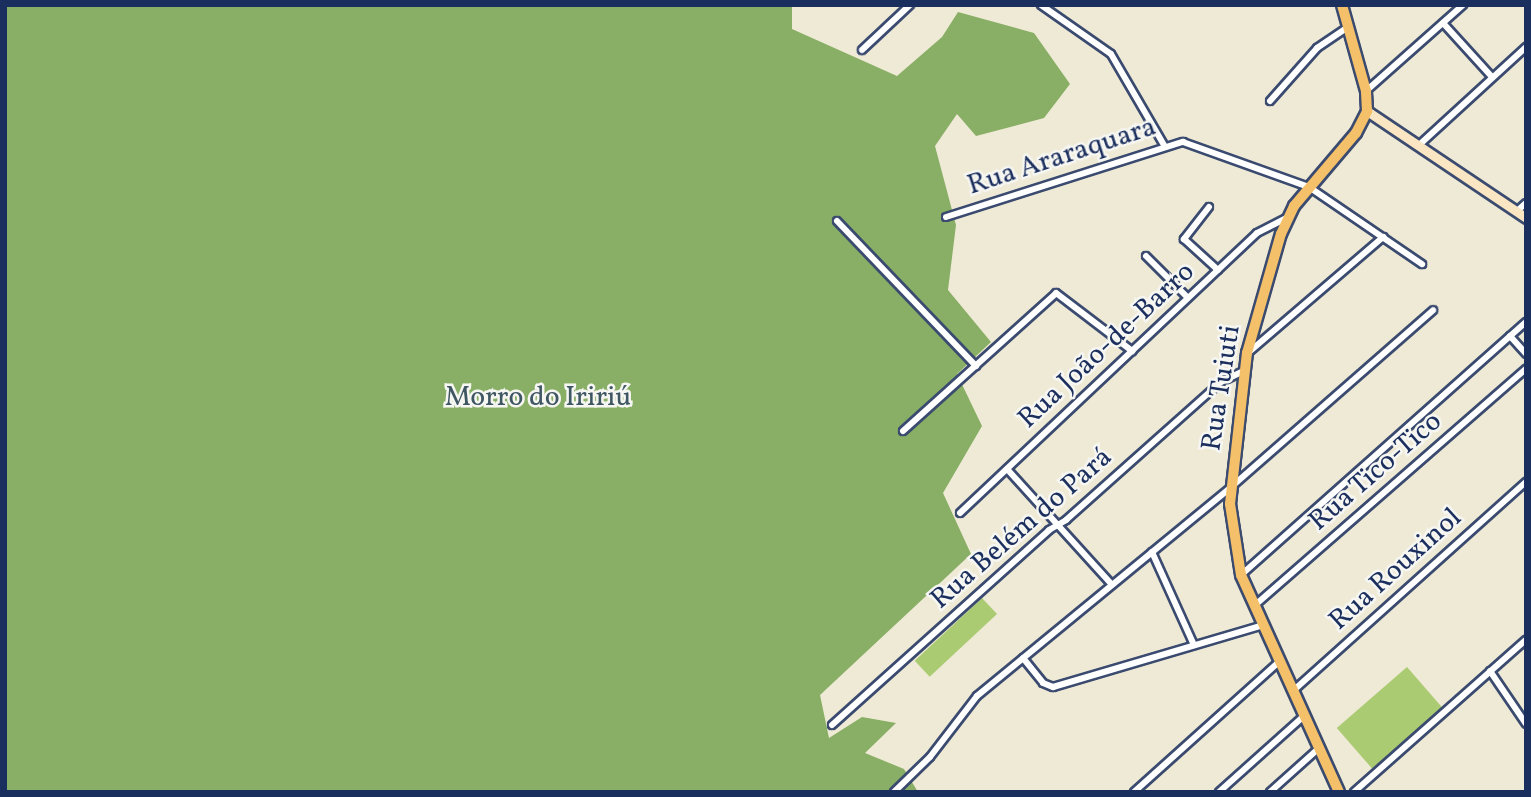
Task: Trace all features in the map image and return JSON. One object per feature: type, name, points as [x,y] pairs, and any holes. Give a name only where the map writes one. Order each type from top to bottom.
[{"type":"main road","points":[[1342,5],[1366,91],[1367,111]]},
{"type":"main road","name":"Rua Tuiuti","points":[[1339,792],[1241,575],[1231,531],[1230,488],[1247,353],[1288,217],[1309,187],[1356,133],[1367,111]]},
{"type":"street","points":[[862,50],[910,5]]},
{"type":"street","points":[[1041,5],[1111,54],[1164,145]]},
{"type":"street","points":[[1366,91],[1463,5]]},
{"type":"street","points":[[1443,23],[1492,78]]},
{"type":"street","points":[[1270,101],[1317,48],[1348,27]]},
{"type":"street","points":[[1418,146],[1526,47]]},
{"type":"street","points":[[1367,111],[1526,218]]},
{"type":"street","name":"Rua Araraquara","points":[[946,217],[1164,145],[1183,142],[1205,147],[1309,187],[1422,264]]},
{"type":"street","points":[[1516,212],[1526,203]]},
{"type":"street","points":[[1209,207],[1184,239],[1218,270]]},
{"type":"street","name":"Rua João-de-Barro","points":[[960,513],[1263,228],[1288,217]]},
{"type":"street","points":[[836,221],[943,337],[976,366]]},
{"type":"street","points":[[1247,353],[1383,237]]},
{"type":"street","points":[[1146,256],[1188,298]]},
{"type":"street","points":[[903,431],[1056,293],[1132,351]]},
{"type":"street","points":[[894,792],[930,757],[970,702],[1230,488],[1433,310]]},
{"type":"street","points":[[1241,575],[1526,322]]},
{"type":"street","points":[[1510,336],[1526,354]]},
{"type":"street","name":"Rua Tico-Tico","points":[[1254,606],[1526,369]]},
{"type":"street","name":"Rua Belém do Pará","points":[[832,724],[1221,382],[1244,371]]},
{"type":"street","points":[[1007,469],[1112,585]]},
{"type":"street","name":"Rua Rouxinol","points":[[1294,690],[1526,482]]},
{"type":"street","points":[[1152,552],[1194,645]]},
{"type":"street","points":[[1023,658],[1043,683],[1053,687],[1263,625]]},
{"type":"street","points":[[1354,792],[1526,640]]},
{"type":"street","points":[[1134,792],[1280,661]]},
{"type":"street","points":[[1490,671],[1526,724]]},
{"type":"street","points":[[1219,792],[1305,715]]},
{"type":"street","points":[[1270,792],[1319,748]]},
{"type":"green space","name":"Morro do Iririú","points":[[5,5],[792,5],[792,29],[897,76],[942,37],[958,12],[1034,33],[1070,84],[1044,118],[976,136],[957,114],[935,146],[956,225],[948,290],[991,342],[957,374],[982,426],[943,493],[971,554],[820,695],[829,738],[862,717],[896,723],[865,753],[904,769],[918,792],[5,792]]},
{"type":"green space","points":[[982,598],[997,614],[930,677],[915,661]]},
{"type":"green space","points":[[1407,667],[1443,709],[1373,770],[1337,728]]}]
